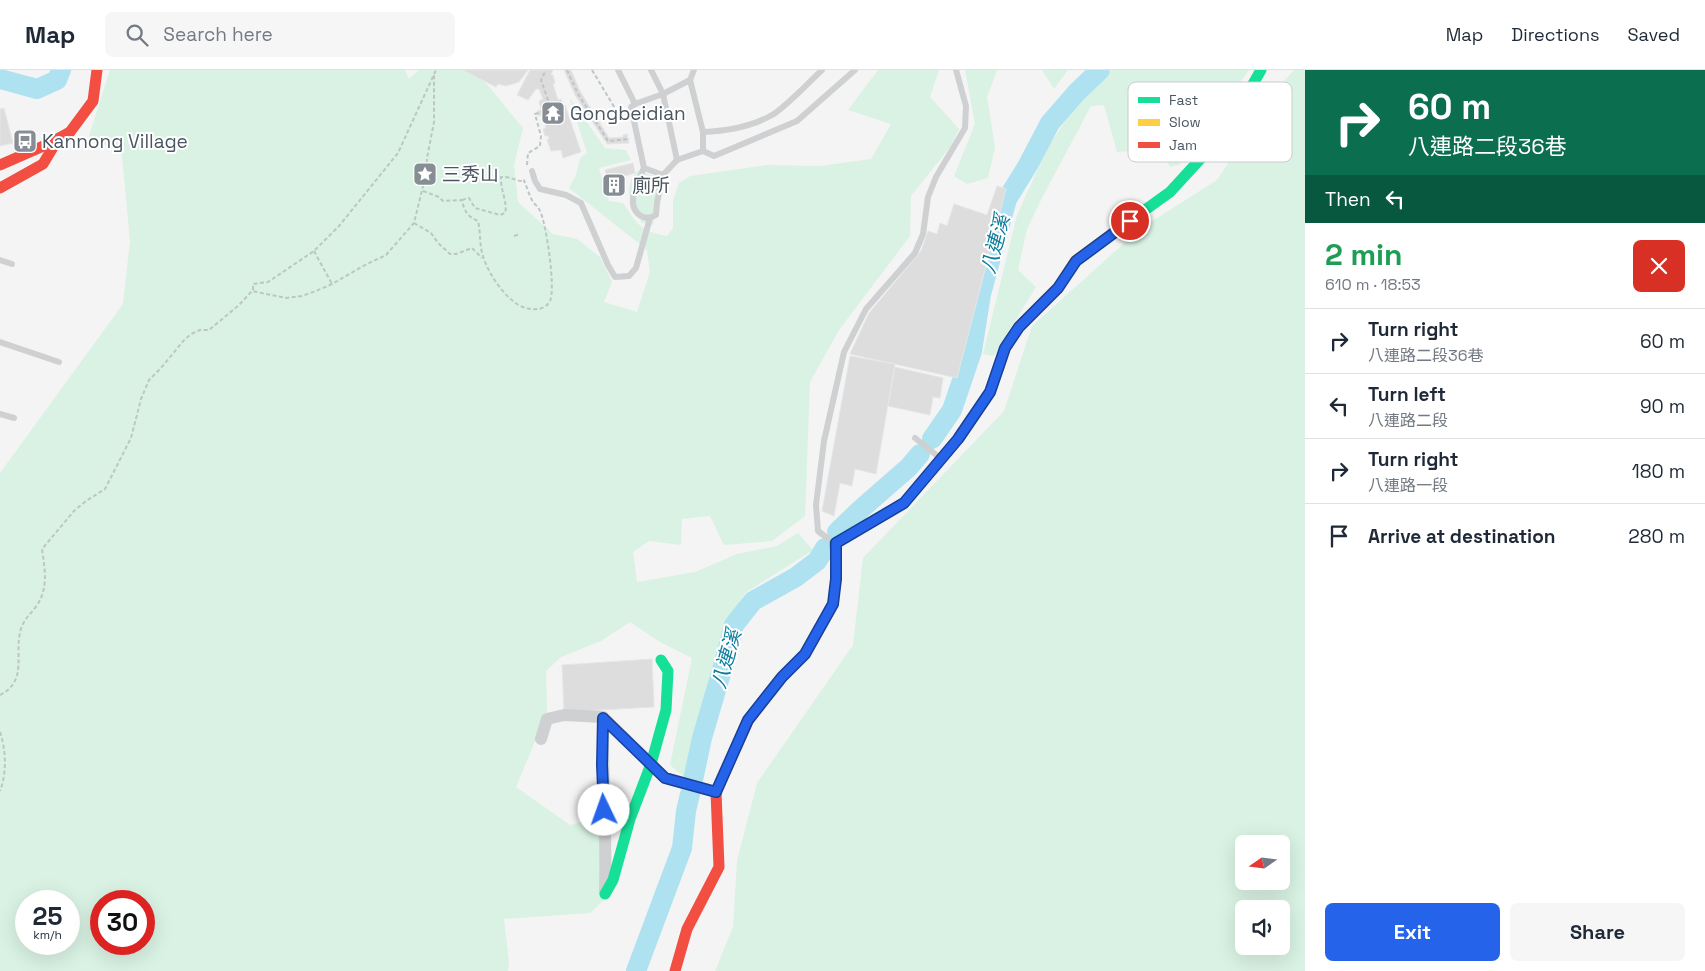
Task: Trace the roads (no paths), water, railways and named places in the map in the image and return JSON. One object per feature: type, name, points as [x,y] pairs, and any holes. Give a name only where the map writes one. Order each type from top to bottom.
[{"type":"street","points":[[0,165],[70,132],[92,101],[97,70]]},
{"type":"street","points":[[1254,82],[1261,70]]},
{"type":"street","points":[[0,188],[43,164],[58,139]]},
{"type":"street","points":[[675,971],[687,929],[719,867],[716,792],[748,720],[782,677],[805,654],[833,604],[836,579],[836,543],[904,503],[958,439],[990,392],[1005,348],[1019,327],[1058,288],[1076,261],[1170,192],[1197,162]]},
{"type":"street","points":[[605,894],[613,880],[630,819],[652,764],[666,710],[668,671],[661,660]]},
{"type":"street","points":[[541,739],[547,719],[564,715],[603,718],[665,778],[716,792]]},
{"type":"street","points":[[603,718],[602,765],[606,864],[605,894]]},
{"type":"lane","points":[[618,70],[633,105],[637,138],[644,168],[636,188],[633,202],[634,211],[642,217],[650,218],[656,215],[663,175],[678,160],[703,151],[714,156],[797,121],[855,70]]},
{"type":"lane","points":[[651,70],[663,94],[678,160]]},
{"type":"lane","points":[[694,70],[690,80],[703,132],[703,151]]},
{"type":"lane","points":[[703,132],[722,131],[747,126],[773,115],[822,70]]},
{"type":"lane","points":[[836,543],[818,531],[816,505],[824,441],[844,352],[866,309],[915,253],[923,234],[928,197],[936,177],[965,128],[966,106],[956,70]]},
{"type":"lane","points":[[633,105],[663,94],[690,80]]},
{"type":"lane","points":[[644,168],[663,175]]},
{"type":"lane","points":[[532,171],[540,189],[566,195],[582,203],[608,265],[615,276],[629,276],[636,268],[650,218]]},
{"type":"lane","points":[[0,260],[12,264]]},
{"type":"lane","points":[[0,342],[59,362]]},
{"type":"lane","points":[[0,414],[14,418]]},
{"type":"lane","points":[[915,438],[941,459]]},
{"type":"waterway","points":[[0,79],[37,89],[57,80],[61,70]]},
{"type":"waterway","name":"八連溪","points":[[932,439],[952,410],[972,351],[981,294],[1007,199],[1028,165],[1050,123],[1077,92],[1100,70]]},
{"type":"waterway","name":"八連溪","points":[[837,532],[909,467],[920,454]]},
{"type":"waterway","name":"八連溪","points":[[693,780],[702,738],[734,625],[753,601],[796,577],[817,561],[825,548]]},
{"type":"waterway","name":"八連溪","points":[[636,971],[682,848],[690,794]]},
{"type":"place","name":"Gongbeidian","points":[[553,113]]},
{"type":"place","name":"Kannong Village","points":[[25,141]]},
{"type":"place","name":"三秀山","points":[[425,174]]},
{"type":"place","name":"廁所","points":[[614,185]]}]
